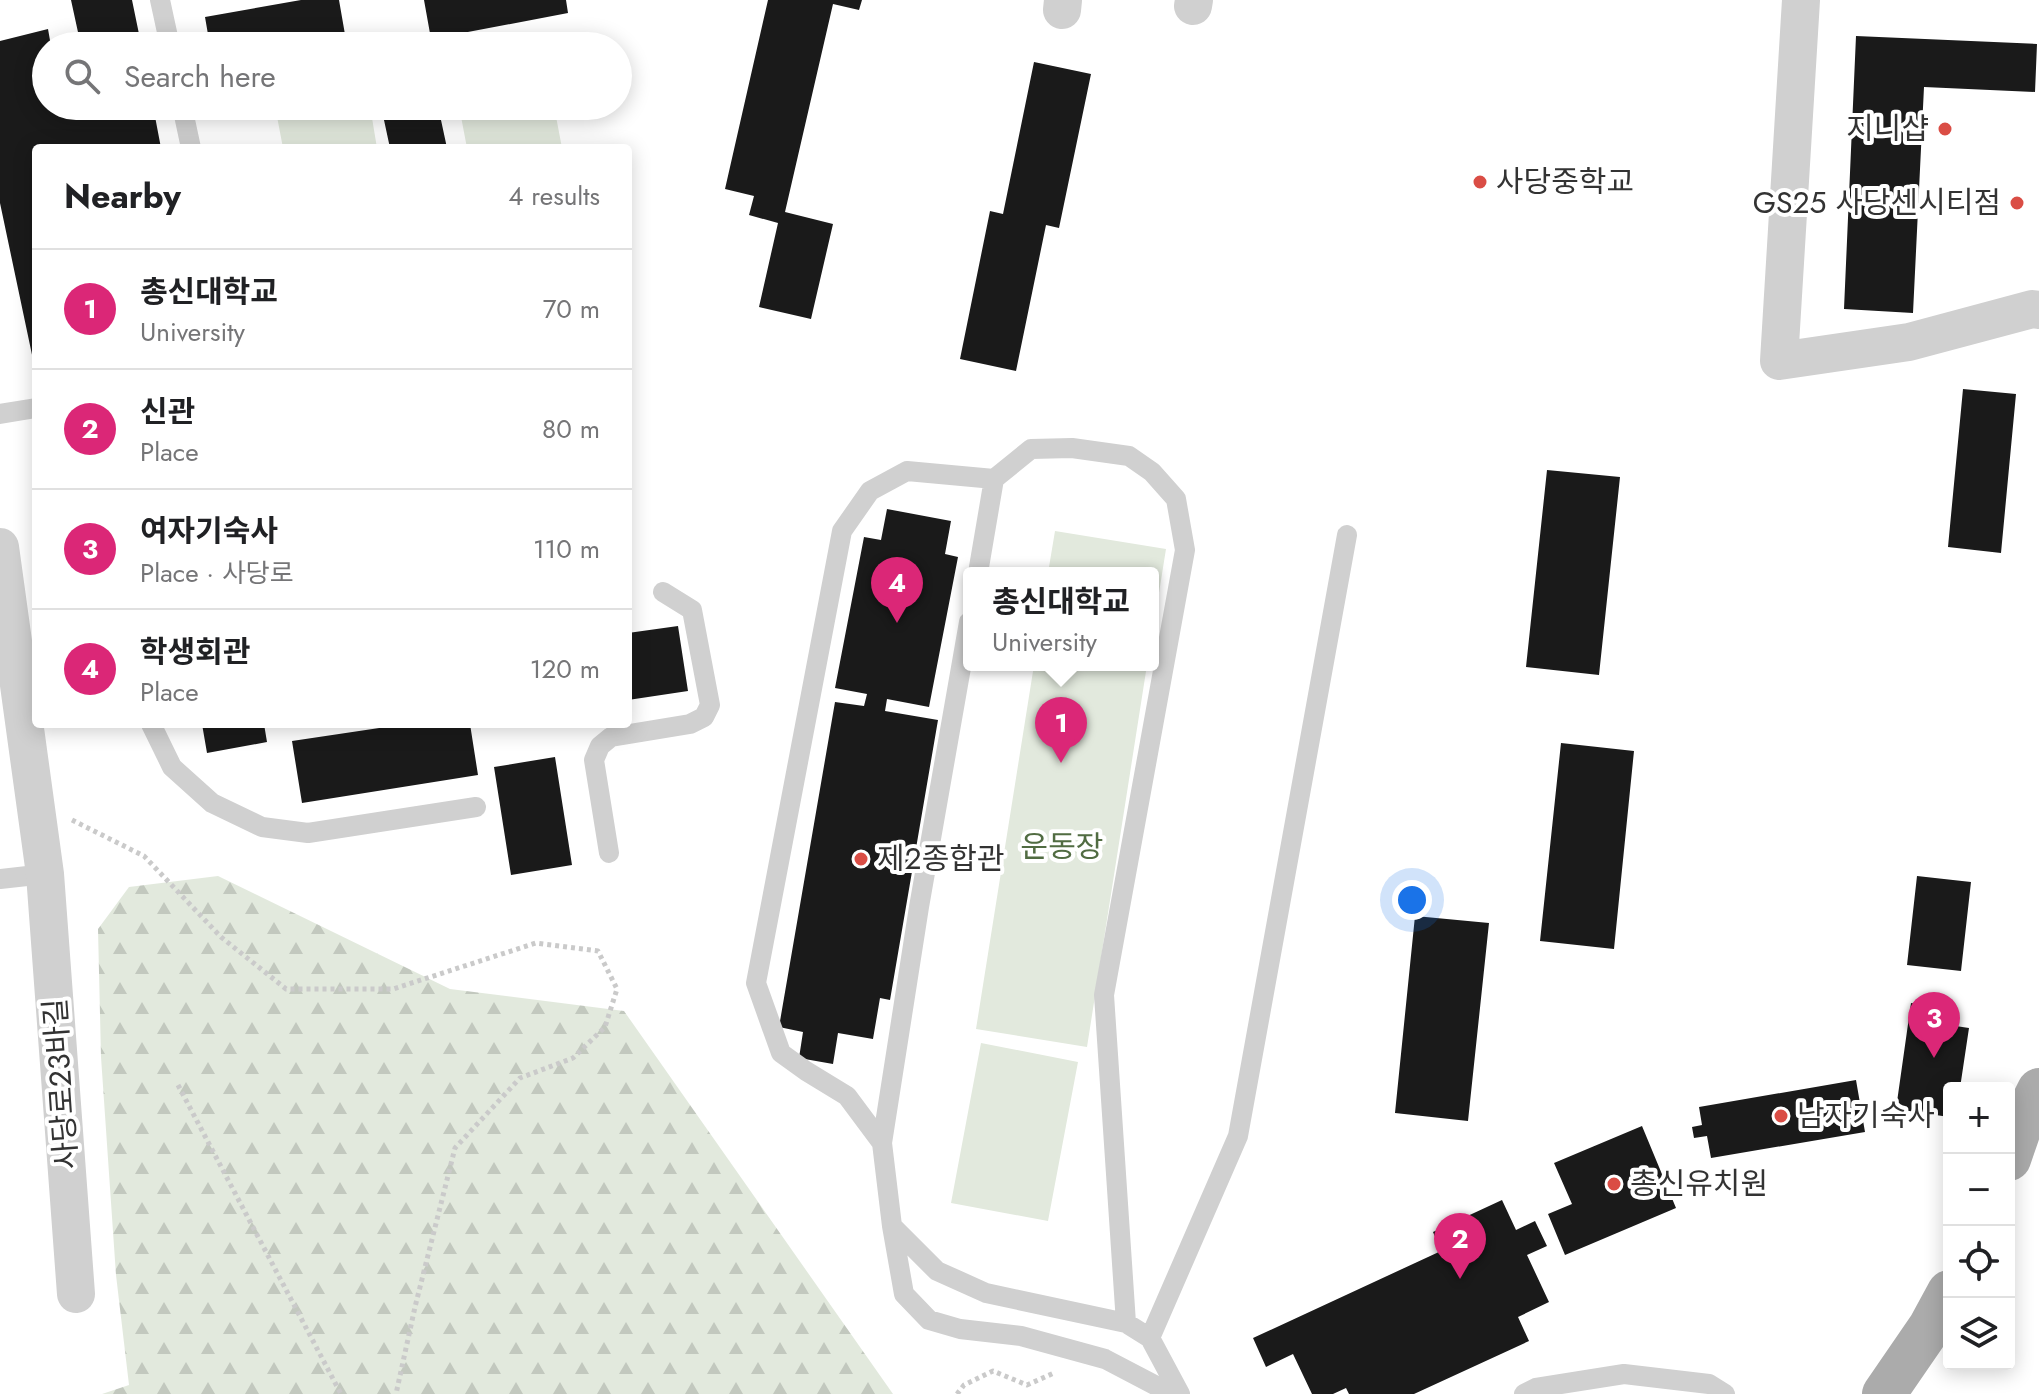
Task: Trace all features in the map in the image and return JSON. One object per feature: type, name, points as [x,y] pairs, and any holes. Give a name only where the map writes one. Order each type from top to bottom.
[{"type":"main road","points":[[2011,1154],[2039,1090]]},
{"type":"main road","points":[[1884,1394],[1930,1327],[1946,1298]]},
{"type":"street","points":[[1801,0],[1779,361],[1909,342],[2032,309],[2039,310]]},
{"type":"street","name":"사당로23바길","points":[[0,547],[45,874],[76,1294]]},
{"type":"lane","points":[[160,0],[167,32]]},
{"type":"lane","points":[[185,120],[190,144]]},
{"type":"lane","points":[[0,414],[32,409]]},
{"type":"lane","points":[[979,567],[994,479],[1031,449],[1072,448],[1129,456],[1152,472],[1176,499],[1185,550],[1104,995],[1126,1323]]},
{"type":"lane","points":[[882,1143],[847,1096],[781,1053],[756,983],[842,531],[870,491],[907,471],[994,479]]},
{"type":"lane","points":[[1150,1338],[1238,1136],[1347,535]]},
{"type":"lane","points":[[609,853],[594,760],[600,746],[611,737],[690,724],[704,717],[710,705],[692,610],[663,592]]},
{"type":"lane","points":[[963,656],[882,1143],[904,1294],[929,1320],[960,1329],[1021,1336],[1105,1359],[1172,1394]]},
{"type":"lane","points":[[153,728],[172,767],[212,803],[262,827],[308,833],[476,807]]},
{"type":"lane","points":[[0,879],[45,874]]},
{"type":"lane","points":[[892,1226],[937,1271],[986,1293],[1126,1323],[1150,1338],[1180,1394]]},
{"type":"lane","points":[[1524,1394],[1536,1388],[1624,1374],[1709,1384],[1725,1394]]},
{"type":"path","points":[[34,801],[144,856],[221,937],[286,989],[393,989],[536,943],[598,951],[617,989],[605,1027],[573,1058],[520,1078],[455,1148],[396,1394]]},
{"type":"path","points":[[178,1085],[341,1394]]},
{"type":"path","points":[[957,1394],[964,1385],[993,1371],[1027,1385],[1059,1370],[1089,1372],[1105,1359]]},
{"type":"green space","points":[[278,120],[372,120],[376,144],[282,144]]},
{"type":"green space","points":[[462,120],[557,120],[561,144],[466,144]]},
{"type":"green space","points":[[1055,531],[1166,549],[1159,593],[1159,567],[1049,567]]},
{"type":"green space","name":"운동장","points":[[1033,671],[1146,671],[1087,1047],[976,1029]]},
{"type":"green space","points":[[218,876],[450,989],[624,1011],[893,1394],[102,1394],[129,1385],[116,1275],[101,1057],[98,929],[129,887]]},
{"type":"green space","points":[[981,1043],[1078,1062],[1048,1221],[951,1203]]},
{"type":"building","points":[[71,0],[132,0],[139,32],[78,32]]},
{"type":"building","points":[[301,0],[339,0],[345,32],[208,32],[205,17]]},
{"type":"building","points":[[424,0],[566,0],[568,13],[468,32],[430,32]]},
{"type":"building","points":[[768,0],[862,0],[859,10],[833,4],[785,212],[833,224],[811,319],[759,307],[778,223],[749,215],[754,196],[725,189]]},
{"type":"building","points":[[32,33],[32,120],[156,120],[160,144],[32,144],[32,355],[0,203],[0,41]]},
{"type":"building","points":[[1856,36],[2037,44],[2035,92],[1924,87],[1913,313],[1844,309]]},
{"type":"building","points":[[1034,62],[1091,74],[1059,228],[1046,225],[1016,371],[960,359],[990,211],[1003,214]]},
{"type":"building","points":[[384,120],[441,120],[446,144],[389,144]]},
{"type":"building","points":[[1963,389],[2016,394],[2001,553],[1948,547]]},
{"type":"building","points":[[1547,470],[1620,477],[1599,675],[1526,667]]},
{"type":"building","name":"제2종합관","points":[[887,509],[951,521],[945,554],[958,557],[929,707],[887,699],[885,711],[938,720],[890,1000],[880,998],[873,1039],[838,1033],[833,1064],[799,1058],[803,1032],[779,1027],[835,702],[864,706],[867,694],[835,688],[864,537],[881,540]]},
{"type":"building","points":[[678,626],[688,691],[632,699],[632,632]]},
{"type":"building","points":[[203,728],[265,728],[267,742],[207,753]]},
{"type":"building","points":[[379,728],[471,728],[478,775],[302,803],[292,741]]},
{"type":"building","points":[[1561,743],[1634,751],[1614,949],[1540,941]]},
{"type":"building","points":[[555,757],[572,865],[511,875],[494,767]]},
{"type":"building","points":[[1917,876],[1971,882],[1961,971],[1907,965]]},
{"type":"building","points":[[1415,916],[1489,923],[1468,1121],[1395,1113]]},
{"type":"building","points":[[1911,1003],[1944,1008],[1942,1024],[1969,1028],[1961,1082],[1943,1082],[1943,1116],[1896,1109]]},
{"type":"building","name":"남자기숙사","points":[[1856,1080],[1865,1132],[1711,1158],[1707,1136],[1694,1138],[1692,1127],[1702,1125],[1699,1107]]},
{"type":"building","name":"총신유치원","points":[[1642,1126],[1676,1208],[1565,1255],[1548,1214],[1572,1204],[1554,1163]]},
{"type":"building","points":[[1502,1200],[1516,1230],[1535,1221],[1547,1246],[1527,1255],[1549,1302],[1518,1317],[1529,1341],[1414,1394],[1349,1394],[1346,1388],[1333,1394],[1312,1394],[1293,1354],[1266,1367],[1253,1338],[1441,1251],[1433,1232]]},
{"type":"place","name":"지니샵","points":[[1945,129]]},
{"type":"place","name":"사당중학교","points":[[1480,182]]},
{"type":"place","name":"GS25 사당센시티점","points":[[2017,203]]},
{"type":"place","name":"학생회관","points":[[897,623]]},
{"type":"place","name":"총신대학교","points":[[1061,763]]},
{"type":"place","name":"제2종합관","points":[[861,859]]},
{"type":"place","name":"여자기숙사","points":[[1934,1058]]},
{"type":"place","name":"남자기숙사","points":[[1781,1116]]},
{"type":"place","name":"총신유치원","points":[[1614,1184]]},
{"type":"place","name":"신관","points":[[1460,1279]]}]
